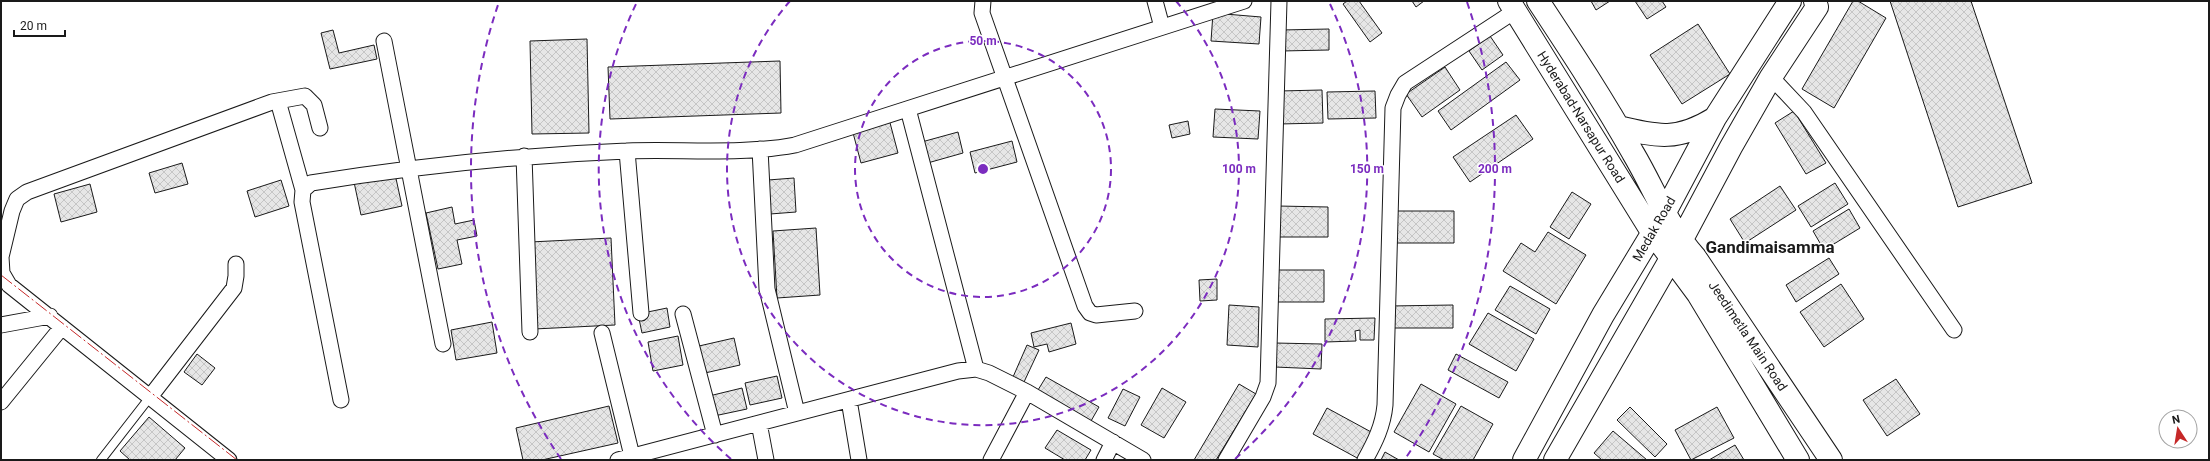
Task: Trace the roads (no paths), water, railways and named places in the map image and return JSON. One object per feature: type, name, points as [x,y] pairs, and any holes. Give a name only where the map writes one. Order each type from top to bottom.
[{"type":"main road","name":"Hyderabad-Narsapur Road","points":[[1538,1],[1634,154],[1664,214]]},
{"type":"main road","name":"Medak Road","points":[[1524,460],[1603,315],[1664,214],[1714,118],[1790,1]]},
{"type":"main road","points":[[1555,460],[1676,249],[1771,77],[1817,7],[1815,1]]},
{"type":"main road","name":"Hyderabad-Narsapur Road","points":[[1512,6],[1652,232],[1676,249]]},
{"type":"main road","points":[[1618,127],[1665,136],[1688,132],[1714,118]]},
{"type":"main road","name":"Jeedimetla Main Road","points":[[1664,214],[1676,249],[1698,294],[1798,460]]},
{"type":"main road","name":"Jeedimetla Main Road","points":[[1676,249],[1695,257],[1831,460]]},
{"type":"street","points":[[983,1],[982,13],[1006,77],[1085,306],[1090,313],[1096,315],[1135,310]]},
{"type":"street","points":[[1155,1],[1162,27]]},
{"type":"street","points":[[303,190],[311,183],[410,168],[524,156],[627,151],[760,149],[795,145],[1244,1]]},
{"type":"street","points":[[1226,460],[1263,397],[1268,383],[1279,1]]},
{"type":"street","points":[[1365,460],[1378,435],[1383,420],[1385,405],[1394,108],[1398,95],[1405,83],[1512,6]]},
{"type":"street","points":[[384,40],[443,344]]},
{"type":"street","points":[[1771,77],[1804,112],[1954,330]]},
{"type":"street","points":[[229,460],[50,316],[9,285],[2,273],[1,257],[12,211],[17,199],[38,187],[278,101],[305,96],[314,105],[320,128]]},
{"type":"street","points":[[278,101],[303,190],[302,202],[341,400]]},
{"type":"street","points":[[908,109],[976,370]]},
{"type":"street","points":[[760,149],[767,289],[797,414]]},
{"type":"street","points":[[627,151],[640,312]]},
{"type":"street","points":[[524,156],[530,332]]},
{"type":"street","points":[[150,397],[234,288],[236,264]]},
{"type":"street","points":[[683,314],[715,435]]},
{"type":"street","points":[[1,325],[50,316]]},
{"type":"street","points":[[1,402],[62,327]]},
{"type":"street","points":[[602,333],[625,458],[666,454],[715,435],[759,423],[958,371],[976,370],[989,373],[1027,392],[1143,460]]},
{"type":"street","points":[[991,460],[1027,392]]},
{"type":"street","points":[[849,400],[859,460]]},
{"type":"street","points":[[759,423],[766,460]]},
{"type":"street","points":[[1104,460],[1113,442]]},
{"type":"lane","points":[[101,460],[150,397]]},
{"type":"district","name":"Gandimaisamma","points":[[1770,247]]}]
